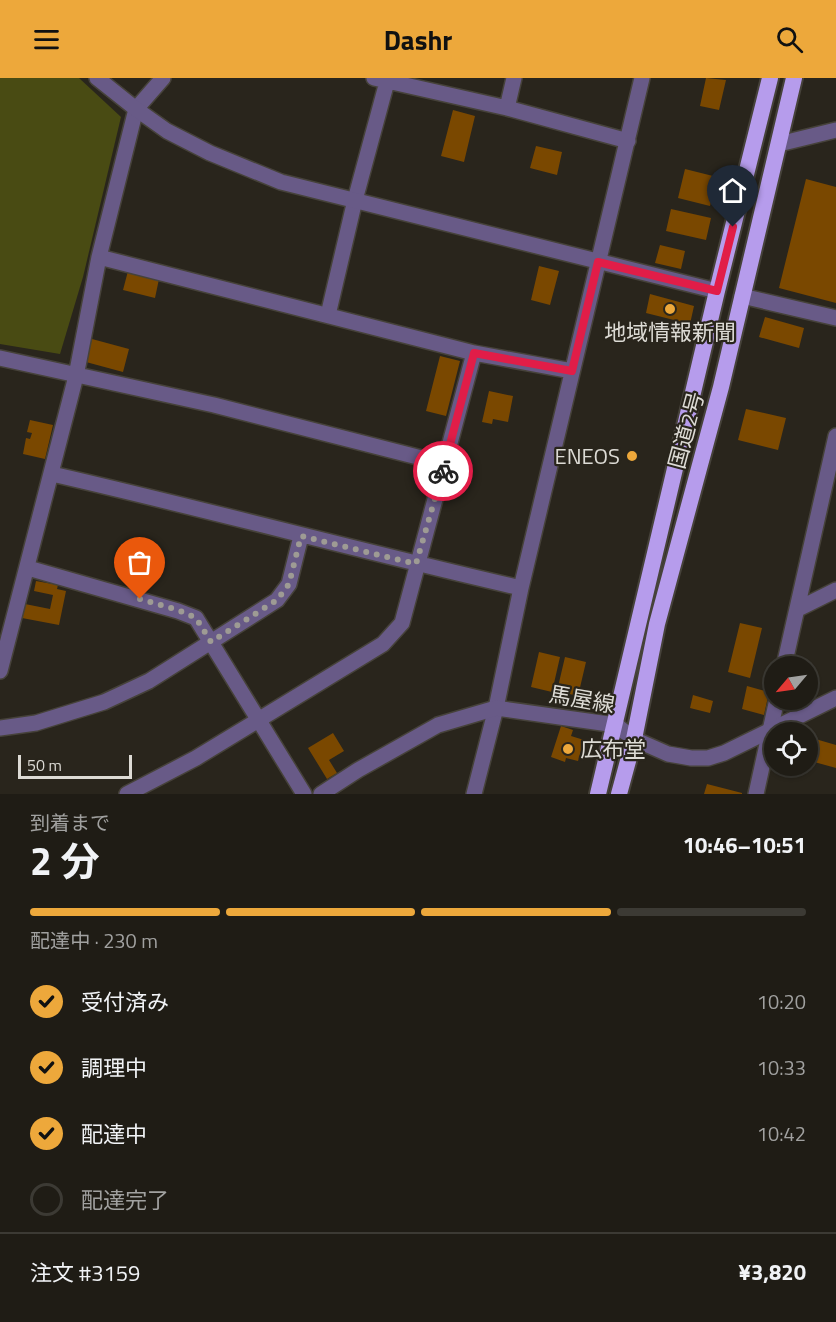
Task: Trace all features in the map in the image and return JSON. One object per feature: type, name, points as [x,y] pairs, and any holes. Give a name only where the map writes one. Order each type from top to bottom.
[{"type":"highway","name":"国道2号","points":[[598,794],[770,78]]},
{"type":"highway","name":"国道2号","points":[[619,794],[634,739],[657,624],[721,387],[794,78]]},
{"type":"street","points":[[97,78],[136,110],[167,131],[210,153],[282,182],[717,291]]},
{"type":"street","points":[[0,671],[76,376],[99,257],[136,110],[163,78]]},
{"type":"street","points":[[507,108],[514,78]]},
{"type":"street","points":[[474,794],[642,78]]},
{"type":"street","points":[[328,315],[383,79],[507,108],[628,141]]},
{"type":"street","points":[[779,144],[836,130]]},
{"type":"street","points":[[99,257],[474,353],[572,371]]},
{"type":"street","points":[[742,296],[836,318]]},
{"type":"street","points":[[128,794],[196,758],[383,645],[402,623],[474,353]]},
{"type":"street","points":[[0,358],[214,405],[445,464]]},
{"type":"street","points":[[786,656],[836,436]]},
{"type":"street","points":[[52,474],[192,506],[301,536],[521,588]]},
{"type":"street","points":[[0,728],[36,723],[104,702],[149,681],[277,600],[289,584],[301,536]]},
{"type":"street","points":[[28,568],[178,610],[196,618],[304,794]]},
{"type":"street","points":[[798,609],[836,590]]},
{"type":"street","name":"馬屋線","points":[[786,722],[836,698]]},
{"type":"street","name":"馬屋線","points":[[321,794],[358,770],[438,725],[496,708],[616,725],[634,739],[668,754],[690,758],[708,758],[724,753],[764,733]]},
{"type":"street","points":[[756,794],[764,755]]},
{"type":"shaded area","points":[[0,78],[79,78],[121,117],[83,277],[60,354],[0,344]]},
{"type":"building","points":[[706,78],[726,80],[719,110],[700,106]]},
{"type":"building","points":[[453,110],[475,116],[464,162],[441,156]]},
{"type":"building","points":[[536,146],[562,152],[557,175],[530,168]]},
{"type":"building","points":[[685,169],[717,177],[710,206],[678,198]]},
{"type":"building","points":[[806,179],[836,187],[836,303],[779,288]]},
{"type":"building","points":[[671,209],[711,218],[706,240],[666,231]]},
{"type":"building","points":[[660,245],[685,251],[681,269],[655,263]]},
{"type":"building","points":[[539,266],[559,271],[550,305],[531,300]]},
{"type":"building","points":[[128,271],[159,279],[155,298],[123,290]]},
{"type":"building","name":"地域情報新聞","points":[[650,294],[694,306],[690,324],[646,313]]},
{"type":"building","points":[[765,317],[804,328],[799,348],[759,337]]},
{"type":"building","points":[[92,339],[129,349],[123,372],[86,362]]},
{"type":"building","points":[[440,356],[460,361],[446,416],[426,411]]},
{"type":"building","points":[[489,391],[513,396],[508,422],[493,419],[492,424],[482,422]]},
{"type":"building","points":[[746,409],[786,418],[778,450],[738,440]]},
{"type":"building","points":[[30,420],[53,425],[45,459],[23,454],[26,438],[30,439],[32,433],[27,432]]},
{"type":"building","points":[[36,581],[58,585],[57,589],[66,591],[59,625],[22,618],[25,604],[50,609],[53,595],[34,591]]},
{"type":"building","points":[[740,623],[762,628],[750,678],[728,672]]},
{"type":"building","points":[[539,652],[560,657],[552,692],[531,687]]},
{"type":"building","points":[[565,657],[586,662],[578,696],[557,691]]},
{"type":"building","points":[[747,686],[764,691],[764,715],[742,709]]},
{"type":"building","points":[[693,695],[713,701],[710,713],[690,708]]},
{"type":"building","name":"広布堂","points":[[561,726],[573,730],[571,736],[584,740],[578,761],[566,758],[565,762],[551,757]]},
{"type":"building","points":[[333,733],[344,751],[329,760],[337,773],[327,779],[308,748]]},
{"type":"building","points":[[818,740],[836,745],[836,768],[818,763]]},
{"type":"building","points":[[707,784],[742,793],[742,794],[704,794]]},
{"type":"way so far","points":[[140,599],[196,618],[211,642],[277,600],[289,584],[301,536],[416,564],[443,471]]},
{"type":"place","name":"地域情報新聞","points":[[670,309]]},
{"type":"place","name":"ENEOS","points":[[632,456]]},
{"type":"place","name":"広布堂","points":[[568,749]]},
{"type":"route","points":[[443,471],[474,353],[572,371],[598,262],[717,291],[733,227]]}]
